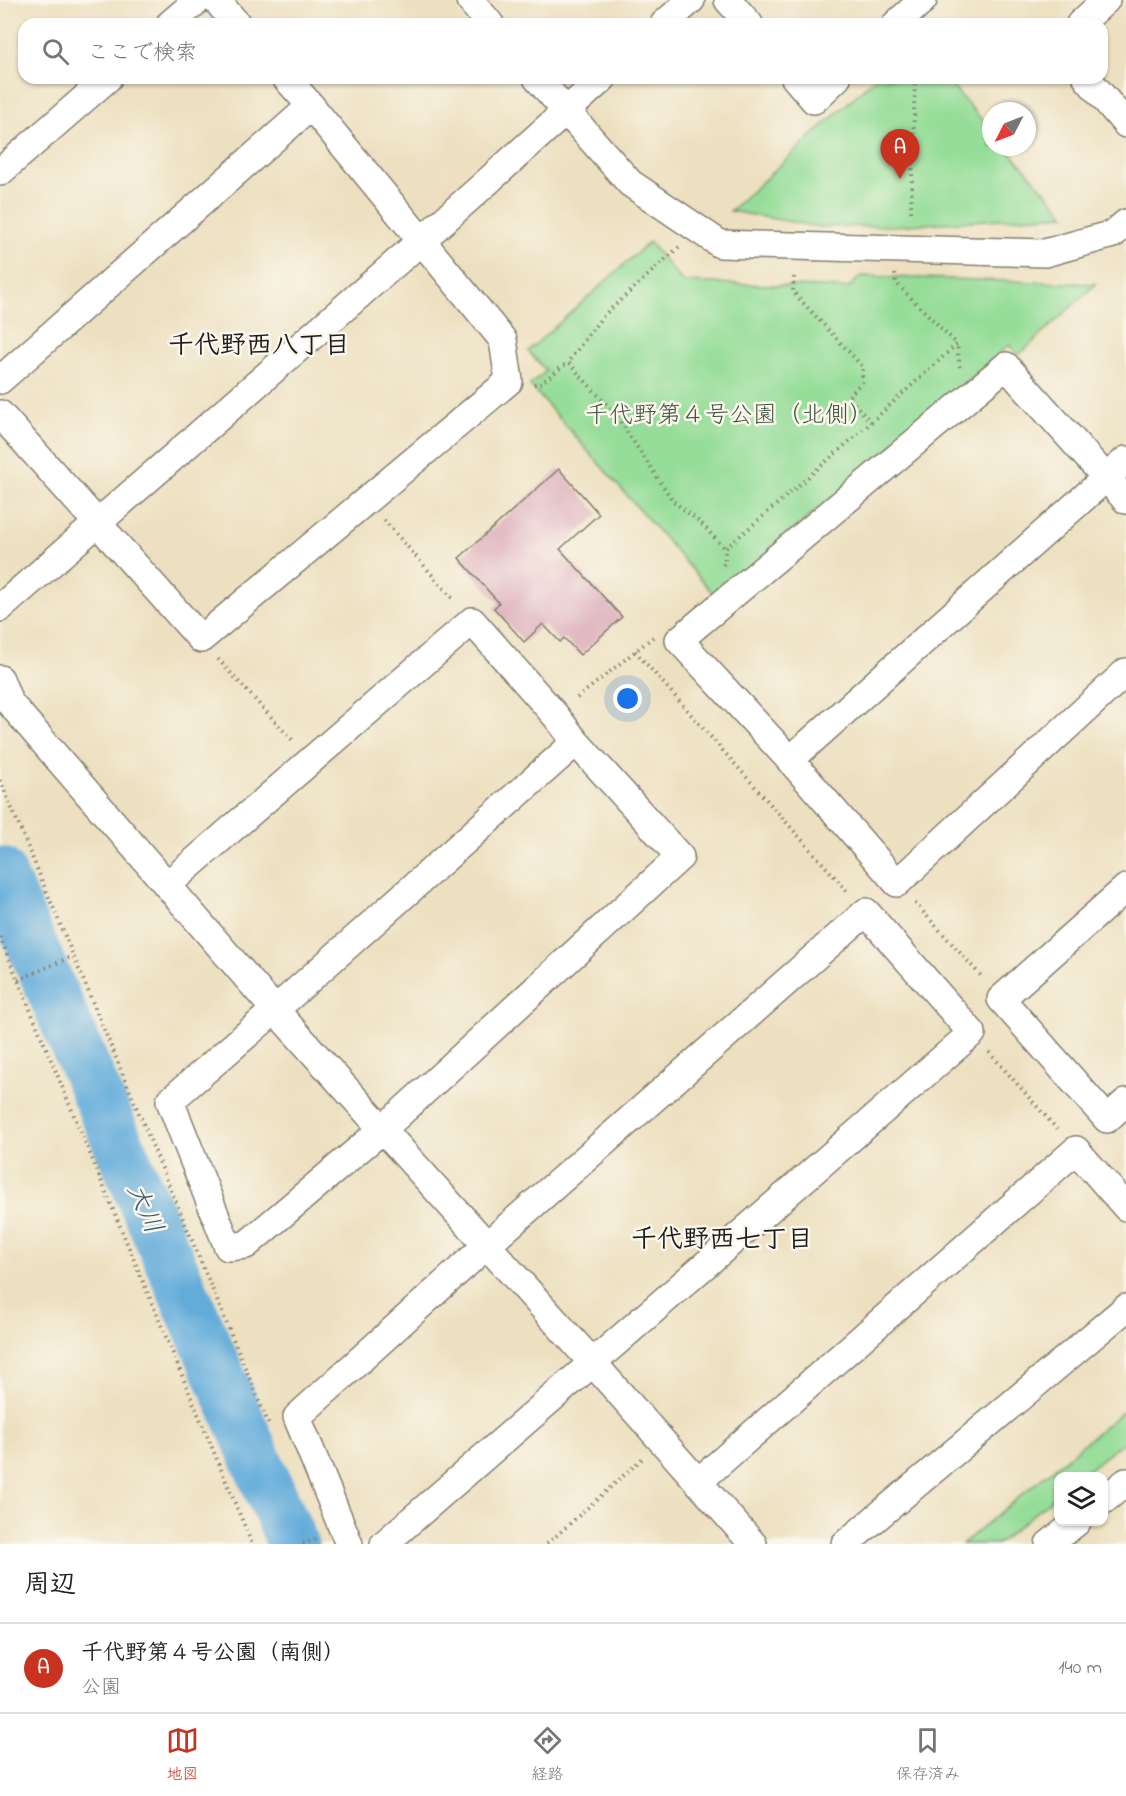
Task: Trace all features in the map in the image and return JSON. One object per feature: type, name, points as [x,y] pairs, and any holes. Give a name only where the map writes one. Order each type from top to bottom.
[{"type":"street","points":[[177,18],[198,0]]},
{"type":"street","points":[[216,0],[232,18]]},
{"type":"street","points":[[470,0],[485,18]]},
{"type":"street","points":[[671,18],[692,0]]},
{"type":"street","points":[[728,0],[743,18]]},
{"type":"street","points":[[903,18],[923,0]]},
{"type":"street","points":[[1086,18],[1106,0]]},
{"type":"street","points":[[0,172],[101,84]]},
{"type":"street","points":[[0,414],[201,639],[509,381],[503,340],[291,84]]},
{"type":"street","points":[[542,84],[630,183],[720,243],[1045,253],[1113,234],[1126,223]]},
{"type":"street","points":[[0,608],[421,241],[596,84]]},
{"type":"street","points":[[800,84],[814,100],[831,84]]},
{"type":"street","points":[[1092,84],[1126,124]]},
{"type":"street","points":[[0,380],[311,106]]},
{"type":"street","points":[[1126,500],[1116,469],[1006,366],[679,640],[897,883],[1126,672]]},
{"type":"street","points":[[789,760],[1116,469]]},
{"type":"street","points":[[167,885],[472,621],[576,742],[680,857],[383,1129],[246,1245],[228,1247],[170,1101],[576,742]]},
{"type":"street","points":[[0,679],[9,702],[275,1010],[753,1544]]},
{"type":"street","points":[[1126,888],[1001,999],[1107,1119],[1126,1102]]},
{"type":"street","points":[[349,1544],[297,1417],[487,1245],[866,912],[972,1033],[384,1544]]},
{"type":"street","points":[[698,1482],[1076,1150],[1126,1207]]},
{"type":"street","points":[[845,1544],[1126,1308]]},
{"type":"street","points":[[1108,1497],[1126,1482]]},
{"type":"street","points":[[1049,1544],[1071,1526]]},
{"type":"path","points":[[911,212],[915,84]]},
{"type":"path","points":[[509,381],[540,384],[568,362],[602,316],[698,229]]},
{"type":"path","points":[[891,249],[896,283],[957,344],[964,401]]},
{"type":"path","points":[[794,278],[793,292],[863,367],[861,382],[848,397],[871,422]]},
{"type":"path","points":[[725,549],[957,344]]},
{"type":"path","points":[[568,362],[615,414],[673,501],[701,523],[725,549],[725,562],[718,570]]},
{"type":"path","points":[[367,500],[472,621]]},
{"type":"path","points":[[555,715],[655,635]]},
{"type":"path","points":[[201,639],[311,760]]},
{"type":"path","points":[[634,651],[866,912]]},
{"type":"path","points":[[0,780],[271,1430]]},
{"type":"path","points":[[897,883],[1001,999]]},
{"type":"path","points":[[0,937],[252,1544]]},
{"type":"path","points":[[19,979],[72,956]]},
{"type":"path","points":[[972,1033],[1076,1150]]},
{"type":"path","points":[[547,1544],[662,1441]]},
{"type":"path","points":[[303,1544],[316,1539],[319,1544]]},
{"type":"green space","points":[[868,84],[950,84],[982,120],[982,156],[1014,156],[1066,215],[892,226],[820,227],[730,211]]},
{"type":"green space","name":"千代野第４号公園（北側）","points":[[649,242],[683,282],[848,288],[861,276],[1096,284],[1019,355],[1009,345],[716,597],[530,385],[546,371],[528,351]]},
{"type":"green space","points":[[1126,1409],[1126,1440],[1085,1472],[1054,1472],[1054,1497],[997,1544],[962,1544]]},
{"type":"building","points":[[559,469],[599,514],[560,549],[622,617],[580,655],[564,638],[560,642],[543,624],[524,642],[494,608],[499,603],[459,558]]},
{"type":"waterway","name":"大川","points":[[0,872],[293,1544]]},
{"type":"place","name":"千代野第４号公園（南側）","points":[[900,179]]},
{"type":"district","name":"千代野西八丁目","points":[[259,344]]},
{"type":"district","name":"千代野西七丁目","points":[[722,1238]]}]
